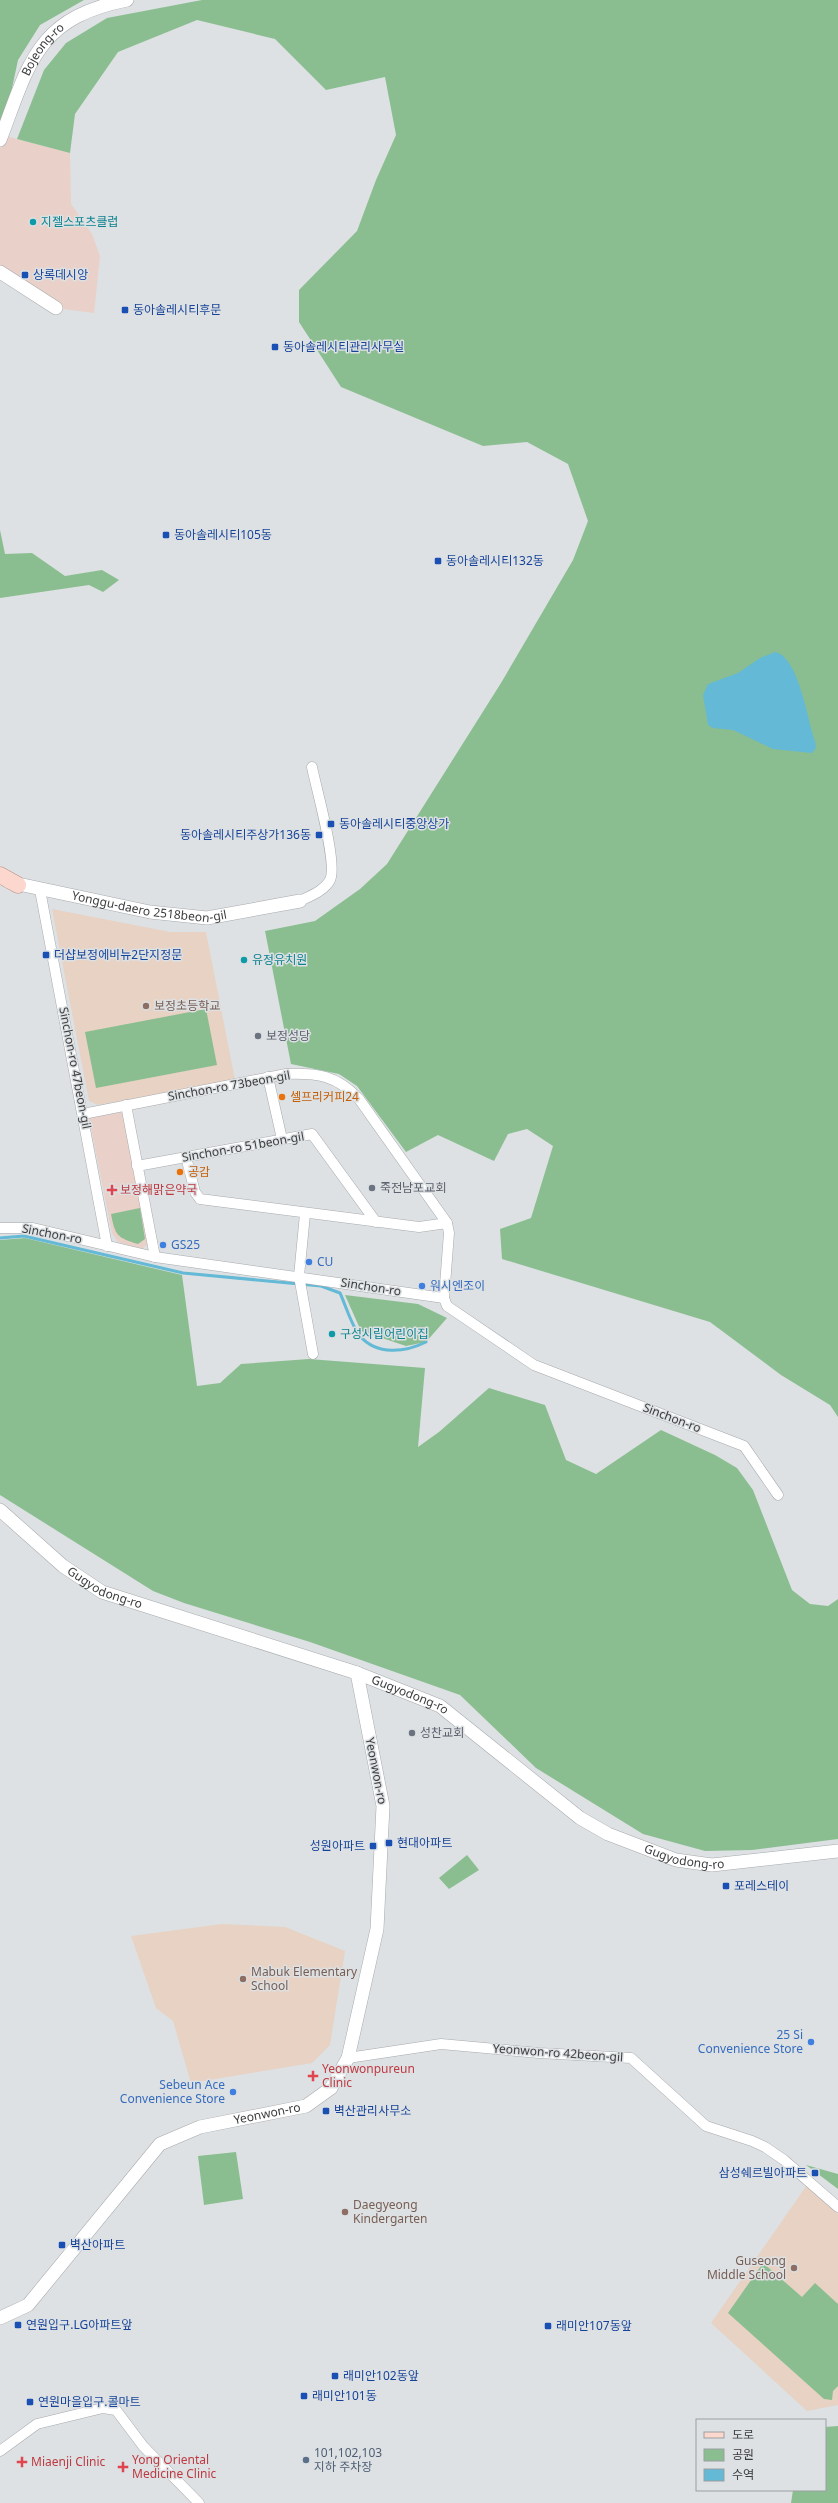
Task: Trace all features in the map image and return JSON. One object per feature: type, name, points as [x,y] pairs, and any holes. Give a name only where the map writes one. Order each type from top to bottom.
[{"type":"main road","points":[[0,875],[18,885]]},
{"type":"main road","points":[[0,886],[18,885]]},
{"type":"main road","points":[[0,890],[18,885]]},
{"type":"street","name":"Bojeong-ro","points":[[0,140],[31,60],[48,37],[73,18],[90,9],[127,0]]},
{"type":"street","points":[[0,272],[56,308]]},
{"type":"street","points":[[300,901],[318,892],[330,880],[332,861],[312,767]]},
{"type":"street","name":"Yonggu-daero 2518beon-gil","points":[[0,879],[40,890],[150,912],[207,918],[300,901]]},
{"type":"street","name":"Sinchon-ro 47beon-gil","points":[[40,890],[84,1114],[107,1246]]},
{"type":"street","name":"Sinchon-ro 73beon-gil","points":[[84,1114],[268,1077],[310,1074],[328,1077],[347,1086],[359,1099],[448,1223]]},
{"type":"street","points":[[268,1077],[282,1139]]},
{"type":"street","points":[[126,1106],[155,1257]]},
{"type":"street","name":"Sinchon-ro 51beon-gil","points":[[137,1166],[312,1134],[376,1222]]},
{"type":"street","points":[[186,1157],[195,1192],[200,1199],[305,1214],[420,1227],[448,1223],[449,1233],[444,1298]]},
{"type":"street","points":[[305,1214],[299,1276],[313,1354]]},
{"type":"street","name":"Sinchon-ro","points":[[0,1228],[33,1228],[155,1257],[299,1276],[444,1298],[446,1306],[534,1365],[744,1446],[778,1495]]},
{"type":"street","name":"Gugyodong-ro","points":[[0,1510],[63,1566],[102,1592],[357,1673],[440,1706],[580,1818],[608,1834],[676,1860],[712,1865],[838,1850]]},
{"type":"street","name":"Yeonwon-ro","points":[[0,2318],[28,2305],[160,2144],[200,2126],[306,2106],[331,2088],[348,2058],[377,1929],[383,1806],[357,1673]]},
{"type":"street","name":"Yeonwon-ro 42beon-gil","points":[[348,2058],[441,2044],[539,2053],[631,2058],[706,2126],[752,2141],[765,2147],[784,2160],[838,2207]]},
{"type":"street","points":[[0,2451],[37,2424],[103,2408],[116,2410],[143,2446],[199,2503]]},
{"type":"shaded area","points":[[2,135],[70,153],[71,204],[92,234],[100,256],[94,313],[56,308],[0,272],[0,140]]},
{"type":"shaded area","name":"보정초등학교","points":[[52,909],[170,932],[206,932],[235,1080],[98,1105],[89,1101]]},
{"type":"shaded area","points":[[123,1112],[148,1244],[142,1249],[118,1242],[112,1233],[89,1118]]},
{"type":"shaded area","name":"Mabuk Elementary School","points":[[222,1924],[285,1927],[345,1951],[330,2045],[312,2063],[191,2083],[173,2021],[156,2008],[131,1936]]},
{"type":"shaded area","name":"Guseong Middle School","points":[[807,2185],[838,2214],[838,2405],[807,2411],[711,2323]]},
{"type":"green space","points":[[0,0],[84,0],[40,25],[18,60],[2,135],[0,135]]},
{"type":"green space","points":[[202,0],[838,0],[838,1417],[830,1405],[781,1375],[710,1322],[502,1259],[500,1229],[531,1218],[553,1146],[527,1129],[508,1134],[494,1161],[438,1135],[406,1152],[357,1086],[339,1074],[291,1064],[265,931],[315,921],[360,889],[387,864],[501,683],[573,560],[588,521],[568,464],[527,442],[483,446],[341,387],[299,322],[299,290],[357,231],[376,180],[396,135],[385,77],[326,90],[275,39],[197,20],[118,52],[75,114],[70,153],[17,139],[44,70],[66,43],[107,18]]},
{"type":"green space","points":[[0,530],[5,554],[32,553],[65,576],[102,570],[119,580],[103,592],[89,585],[0,598]]},
{"type":"green space","points":[[206,1009],[217,1065],[96,1088],[85,1032]]},
{"type":"green space","points":[[140,1208],[145,1239],[138,1244],[125,1240],[118,1235],[114,1227],[111,1214]]},
{"type":"green space","points":[[25,1238],[182,1275],[197,1386],[220,1383],[241,1364],[309,1359],[425,1368],[418,1447],[439,1432],[489,1388],[545,1405],[566,1460],[596,1474],[661,1430],[715,1455],[737,1468],[753,1490],[792,1590],[810,1604],[828,1606],[838,1599],[838,1839],[752,1850],[705,1851],[643,1834],[536,1768],[460,1695],[310,1642],[184,1603],[153,1591],[0,1495],[0,1240]]},
{"type":"green space","points":[[345,1295],[418,1304],[447,1318],[426,1342],[406,1346],[361,1331]]},
{"type":"green space","points":[[467,1855],[479,1870],[449,1889],[439,1878]]},
{"type":"green space","points":[[236,2152],[243,2199],[204,2205],[198,2156]]},
{"type":"green space","points":[[806,2165],[838,2174],[838,2189]]},
{"type":"green space","points":[[763,2263],[802,2297],[815,2283],[838,2304],[838,2386],[833,2391],[832,2400],[824,2399],[728,2313]]},
{"type":"green space","points":[[838,2426],[838,2503],[791,2503],[793,2491],[826,2491],[826,2427]]},
{"type":"water","points":[[775,652],[783,656],[790,665],[801,690],[815,741],[816,748],[812,753],[773,749],[733,730],[713,728],[708,725],[703,695],[708,684],[738,673],[760,658]]},
{"type":"waterway","points":[[0,1238],[24,1236],[183,1273],[321,1286],[340,1293],[357,1332],[367,1342],[375,1347],[401,1350],[426,1342]]},
{"type":"place","name":"지젤스포츠클럽","points":[[33,222]]},
{"type":"place","name":"상록데시앙","points":[[25,275]]},
{"type":"place","name":"동아솔레시티후문","points":[[125,310]]},
{"type":"place","name":"동아솔레시티관리사무실","points":[[275,347]]},
{"type":"place","name":"동아솔레시티105동","points":[[166,535]]},
{"type":"place","name":"동아솔레시티132동","points":[[438,561]]},
{"type":"place","name":"동아솔레시티중앙상가","points":[[331,824]]},
{"type":"place","name":"동아솔레시티주상가136동","points":[[319,835]]},
{"type":"place","name":"더샵보정에비뉴2단지정문","points":[[46,955]]},
{"type":"place","name":"유정유치원","points":[[244,960]]},
{"type":"place","name":"보정초등학교","points":[[146,1006]]},
{"type":"place","name":"보정성당","points":[[258,1036]]},
{"type":"place","name":"셀프리커피24","points":[[282,1097]]},
{"type":"place","name":"공감","points":[[180,1172]]},
{"type":"place","name":"죽전남포교회","points":[[372,1188]]},
{"type":"place","name":"보정해맑은약국","points":[[112,1190]]},
{"type":"place","name":"GS25","points":[[163,1245]]},
{"type":"place","name":"CU","points":[[309,1262]]},
{"type":"place","name":"워시엔조이","points":[[422,1286]]},
{"type":"place","name":"구성시립어린이집","points":[[332,1334]]},
{"type":"place","name":"성찬교회","points":[[412,1733]]},
{"type":"place","name":"현대아파트","points":[[389,1843]]},
{"type":"place","name":"성원아파트","points":[[373,1846]]},
{"type":"place","name":"포레스테이","points":[[726,1886]]},
{"type":"place","name":"Mabuk Elementary School","points":[[243,1979]]},
{"type":"place","name":"25 Si Convenience Store","points":[[811,2042]]},
{"type":"place","name":"Yeonwonpureun Clinic","points":[[313,2076]]},
{"type":"place","name":"Sebeun Ace Convenience Store","points":[[233,2092]]},
{"type":"place","name":"벽산관리사무소","points":[[326,2111]]},
{"type":"place","name":"삼성쉐르빌아파트","points":[[815,2173]]},
{"type":"place","name":"Daegyeong Kindergarten","points":[[345,2212]]},
{"type":"place","name":"벽산아파트","points":[[62,2245]]},
{"type":"place","name":"Guseong Middle School","points":[[794,2268]]},
{"type":"place","name":"연원입구.LG아파트앞","points":[[18,2325]]},
{"type":"place","name":"래미안107동앞","points":[[548,2326]]},
{"type":"place","name":"래미안102동앞","points":[[335,2376]]},
{"type":"place","name":"래미안101동","points":[[304,2396]]},
{"type":"place","name":"연원마을입구.콜마트","points":[[30,2402]]},
{"type":"place","name":"101,102,103 지하 주차장","points":[[306,2460]]},
{"type":"place","name":"Miaenji Clinic","points":[[22,2462]]},
{"type":"place","name":"Yong Oriental Medicine Clinic","points":[[123,2467]]}]
